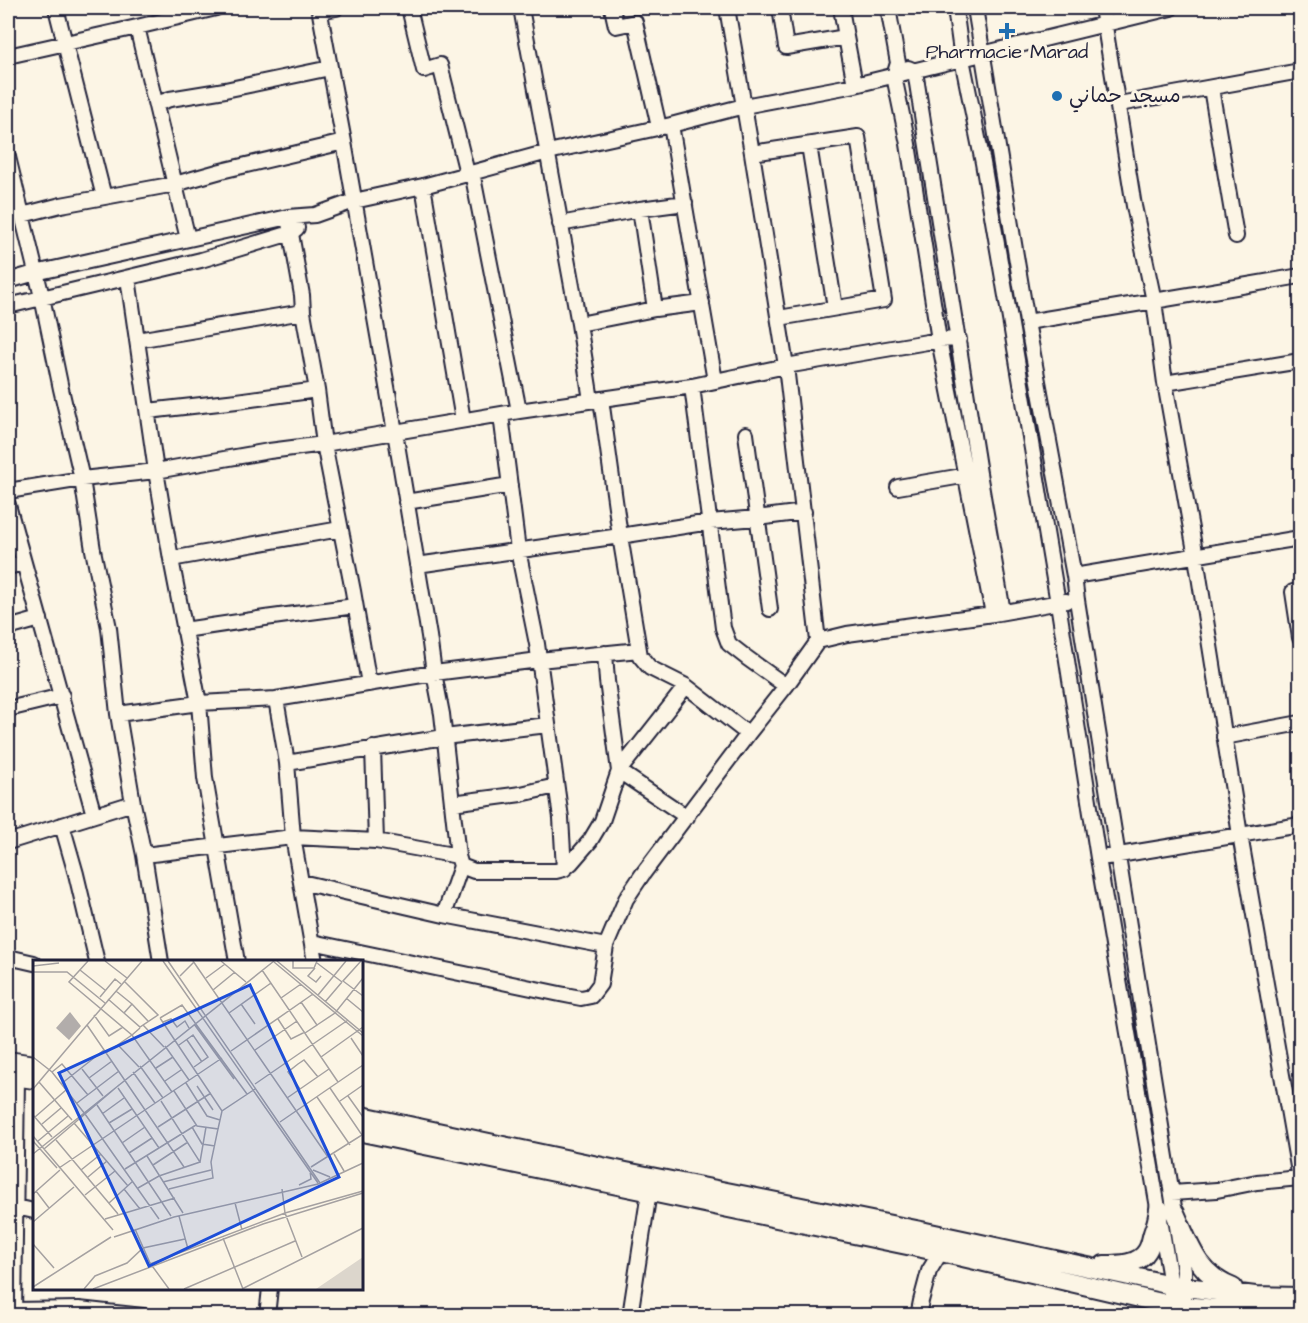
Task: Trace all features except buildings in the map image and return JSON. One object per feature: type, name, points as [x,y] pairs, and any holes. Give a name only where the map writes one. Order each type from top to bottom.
[{"type":"main road","points":[[16,1073],[33,1065]]},
{"type":"main road","points":[[363,1116],[945,1245],[1177,1305],[1252,1312],[1300,1313]]},
{"type":"main road","points":[[363,1132],[650,1192],[945,1245],[1060,1262],[1177,1286],[1255,1296],[1300,1297]]},
{"type":"main road","points":[[1060,1262],[1106,1265],[1133,1262],[1143,1257],[1148,1250],[1157,1224],[1167,1211],[1203,1268],[1212,1278],[1255,1296]]},
{"type":"street","points":[[56,8],[104,197]]},
{"type":"street","points":[[8,56],[216,8]]},
{"type":"street","points":[[336,8],[319,9],[395,432],[442,714],[460,861],[444,915]]},
{"type":"street","points":[[409,8],[423,69],[440,65],[469,172],[519,411]]},
{"type":"street","points":[[520,8],[579,324],[596,399],[640,656],[650,668],[686,686],[748,734]]},
{"type":"street","points":[[612,8],[616,26],[635,22],[665,126],[685,203],[716,381]]},
{"type":"street","points":[[727,8],[786,366],[818,641]]},
{"type":"street","points":[[780,8],[786,47],[846,37]]},
{"type":"street","points":[[841,8],[855,85]]},
{"type":"street","points":[[888,8],[939,340],[973,474],[998,613]]},
{"type":"street","points":[[955,8],[962,59],[983,163],[1058,603],[1098,858],[1167,1211],[1184,1270],[1177,1286],[1177,1305]]},
{"type":"street","points":[[975,8],[1027,322],[1074,576],[1172,1193],[1167,1211]]},
{"type":"street","points":[[1102,8],[1134,206],[1154,302],[1240,835],[1300,1178],[1257,1182],[1217,1190],[1172,1193]]},
{"type":"street","points":[[8,281],[288,217],[315,214],[354,201],[423,186],[548,152],[744,106],[855,85],[896,69],[915,71],[1171,8]]},
{"type":"street","points":[[137,27],[189,240]]},
{"type":"street","points":[[156,104],[170,99],[330,68]]},
{"type":"street","points":[[915,71],[959,339],[973,474]]},
{"type":"street","points":[[1119,104],[1300,71]]},
{"type":"street","points":[[1211,88],[1236,236]]},
{"type":"street","points":[[752,153],[858,137],[884,300],[779,318]]},
{"type":"street","points":[[22,215],[62,205],[176,184],[344,142]]},
{"type":"street","points":[[809,145],[836,308]]},
{"type":"street","points":[[8,158],[42,297],[60,389],[82,479],[93,550],[109,628],[118,714],[161,960]]},
{"type":"street","points":[[423,186],[463,420]]},
{"type":"street","points":[[560,224],[685,203]]},
{"type":"street","points":[[640,209],[655,309]]},
{"type":"street","points":[[8,306],[201,260],[291,233],[315,214]]},
{"type":"street","points":[[288,217],[324,444],[369,684]]},
{"type":"street","points":[[1027,322],[1300,276]]},
{"type":"street","points":[[128,278],[156,471],[199,702],[205,778],[237,960]]},
{"type":"street","points":[[579,324],[655,309],[702,303]]},
{"type":"street","points":[[137,340],[303,312]]},
{"type":"street","points":[[8,491],[82,479],[156,471],[519,411],[692,386],[786,366],[939,340],[959,339]]},
{"type":"street","points":[[1166,383],[1300,361]]},
{"type":"street","points":[[692,386],[723,628],[729,644],[786,686]]},
{"type":"street","points":[[148,411],[317,390]]},
{"type":"street","points":[[501,415],[518,550],[539,660],[561,818],[564,869]]},
{"type":"street","points":[[746,434],[770,609]]},
{"type":"street","points":[[898,488],[973,474]]},
{"type":"street","points":[[406,502],[510,485]]},
{"type":"street","points":[[8,505],[94,815]]},
{"type":"street","points":[[417,565],[710,522],[804,512]]},
{"type":"street","points":[[171,559],[340,529]]},
{"type":"street","points":[[1074,576],[1300,538]]},
{"type":"street","points":[[8,567],[23,563]]},
{"type":"street","points":[[1300,591],[1293,592],[1300,638]]},
{"type":"street","points":[[312,942],[581,998],[591,996],[600,984],[606,946],[626,899],[818,641],[847,634],[1077,600]]},
{"type":"street","points":[[184,630],[355,606]]},
{"type":"street","points":[[8,628],[40,619]]},
{"type":"street","points":[[118,714],[199,702],[276,699],[434,674],[639,650]]},
{"type":"street","points":[[605,653],[619,771],[687,817]]},
{"type":"street","points":[[144,855],[293,837],[376,841],[460,861],[474,871],[564,869],[590,841],[602,821],[619,771],[686,686]]},
{"type":"street","points":[[8,709],[62,696]]},
{"type":"street","points":[[276,699],[287,763],[293,837],[315,960]]},
{"type":"street","points":[[1224,737],[1300,723]]},
{"type":"street","points":[[287,763],[444,737],[548,725]]},
{"type":"street","points":[[374,748],[376,841]]},
{"type":"street","points":[[452,803],[521,794],[556,786]]},
{"type":"street","points":[[8,842],[133,803]]},
{"type":"street","points":[[62,825],[97,960]]},
{"type":"street","points":[[1098,858],[1300,825]]},
{"type":"street","points":[[301,882],[444,915],[606,946]]},
{"type":"street","points":[[8,957],[33,963]]},
{"type":"street","points":[[16,1073],[11,1209],[12,1314],[79,1309],[108,1314],[143,1316]]},
{"type":"street","points":[[630,1316],[650,1192]]},
{"type":"street","points":[[11,1209],[33,1211]]},
{"type":"street","points":[[918,1316],[929,1271],[945,1245]]},
{"type":"street","points":[[267,1316],[270,1290]]},
{"type":"place","name":"Pharmacie Marad","points":[[1007,31]]},
{"type":"place","name":"مسجد حماني","points":[[1057,96]]}]
